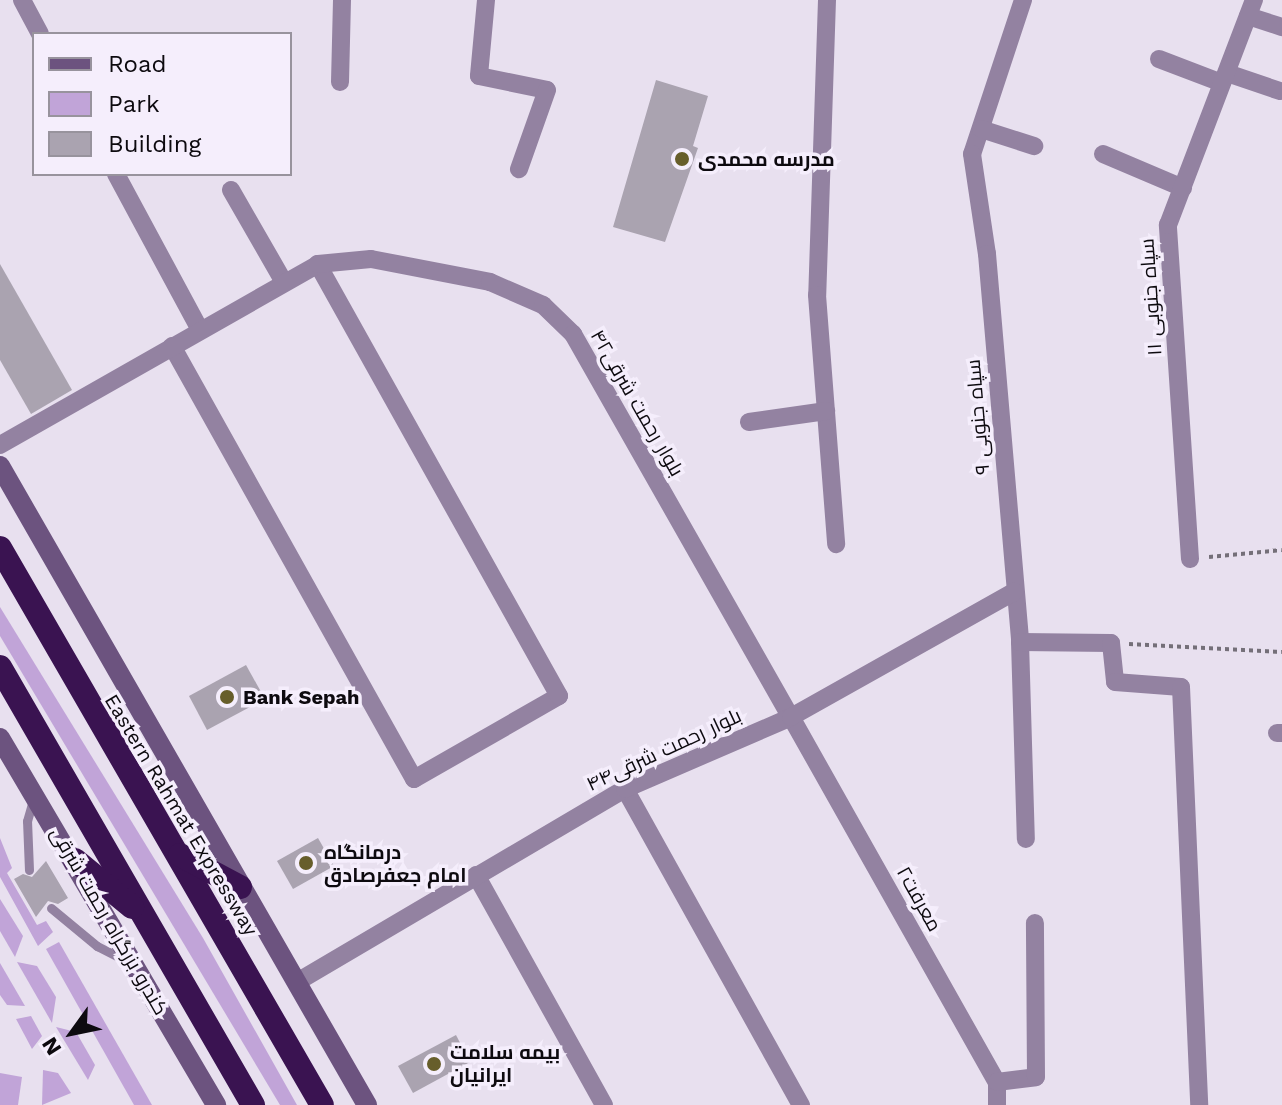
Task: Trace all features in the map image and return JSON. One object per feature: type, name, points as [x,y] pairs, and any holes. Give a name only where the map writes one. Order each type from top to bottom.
[{"type":"highway","name":"Eastern Rahmat Expressway","points":[[0,548],[322,1105]]},
{"type":"highway","points":[[0,667],[253,1105]]},
{"type":"highway","points":[[180,855],[240,887]]},
{"type":"highway","points":[[75,860],[145,919]]},
{"type":"main road","points":[[0,466],[367,1105]]},
{"type":"main road","name":"کندرو بزرگراه رحمت شرقی","points":[[0,738],[75,860],[216,1105]]},
{"type":"street","points":[[22,0],[39,32]]},
{"type":"street","points":[[340,82],[342,0]]},
{"type":"street","points":[[486,0],[479,76],[547,90],[519,169]]},
{"type":"street","points":[[827,0],[817,295],[836,544]]},
{"type":"street","name":"۹ سپاه جنوبی","points":[[1023,0],[972,154],[987,254],[1020,642],[1026,839]]},
{"type":"street","points":[[1249,5],[1282,27]]},
{"type":"street","name":"۱۱ سپاه جنوبی","points":[[1190,559],[1168,225],[1249,5]]},
{"type":"street","points":[[1159,59],[1280,91]]},
{"type":"street","points":[[981,129],[1034,146]]},
{"type":"street","points":[[1103,154],[1183,188]]},
{"type":"street","points":[[117,176],[199,328]]},
{"type":"street","points":[[231,190],[284,282]]},
{"type":"street","name":"بلوار رحمت شرقی۴۲","points":[[0,445],[199,328],[318,264],[371,259],[490,282],[543,305],[573,334],[791,717]]},
{"type":"street","points":[[172,346],[414,779],[559,696],[318,264]]},
{"type":"street","points":[[749,422],[826,411]]},
{"type":"street","name":"۴۴بلوار رحمت شرقی","points":[[297,982],[625,789],[791,717],[1014,592]]},
{"type":"street","points":[[1020,642],[1111,643],[1115,682],[1181,687],[1199,1105]]},
{"type":"street","name":"معرفت۲","points":[[791,717],[997,1082],[997,1105]]},
{"type":"street","points":[[625,789],[801,1105]]},
{"type":"street","points":[[476,875],[604,1105]]},
{"type":"street","points":[[997,1082],[1036,1077],[1035,923]]},
{"type":"lane","points":[[29,870],[27,821],[34,794]]},
{"type":"lane","points":[[51,908],[97,946],[133,964]]},
{"type":"path","points":[[1190,559],[1282,550]]},
{"type":"path","points":[[1111,643],[1282,652]]},
{"type":"green space","points":[[0,607],[203,938],[297,1105],[280,1105],[0,636]]},
{"type":"green space","points":[[0,838],[12,868],[7,873],[37,925],[46,921],[53,932],[38,946],[0,877]]},
{"type":"green space","points":[[0,899],[23,936],[15,957],[0,931]]},
{"type":"green space","points":[[59,942],[152,1105],[134,1105],[46,949]]},
{"type":"green space","points":[[17,962],[37,966],[56,997],[52,1023]]},
{"type":"green space","points":[[0,963],[25,1006],[7,1005],[0,995]]},
{"type":"green space","points":[[31,1016],[42,1036],[32,1049],[16,1019]]},
{"type":"green space","points":[[56,1027],[76,1032],[95,1065],[88,1080]]},
{"type":"green space","points":[[43,1070],[58,1073],[71,1093],[42,1105]]},
{"type":"green space","points":[[0,1073],[22,1077],[18,1105],[0,1105]]},
{"type":"building","points":[[656,80],[708,96],[693,146],[698,148],[665,242],[613,227]]},
{"type":"building","points":[[0,264],[72,390],[31,414],[0,360]]},
{"type":"building","name":"Bank Sepah","points":[[246,665],[265,699],[207,730],[189,696]]},
{"type":"building","name":"درمانگاه امام جعفرصادق","points":[[318,838],[334,866],[293,889],[277,861]]},
{"type":"building","points":[[46,861],[68,898],[58,904],[48,901],[36,917],[14,879],[23,874],[32,877]]},
{"type":"building","name":"بیمه سلامت ایرانیان","points":[[456,1035],[470,1062],[413,1093],[398,1066]]},
{"type":"place","name":"مدرسه محمدی","points":[[682,159]]},
{"type":"place","name":"Bank Sepah","points":[[227,697]]},
{"type":"place","name":"درمانگاه امام جعفرصادق","points":[[306,863]]},
{"type":"place","name":"بیمه سلامت ایرانیان","points":[[434,1064]]}]
